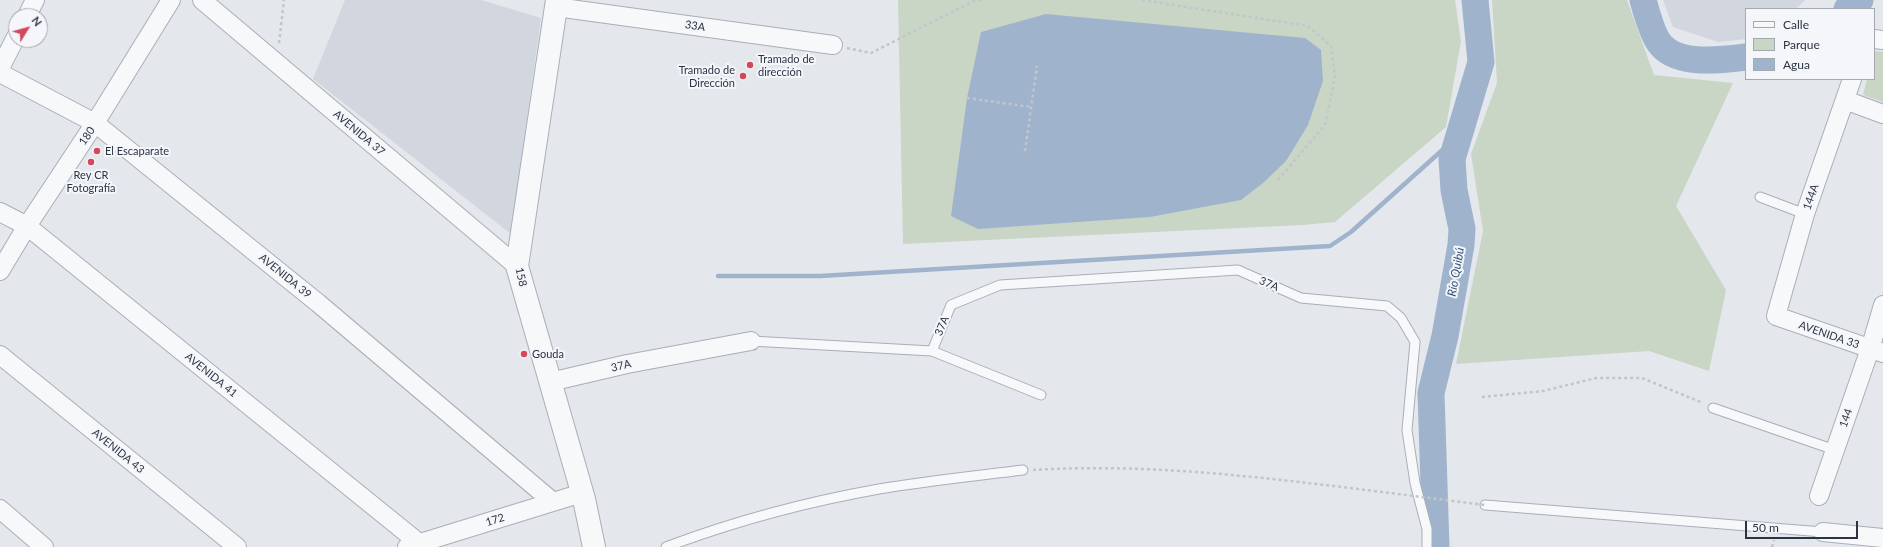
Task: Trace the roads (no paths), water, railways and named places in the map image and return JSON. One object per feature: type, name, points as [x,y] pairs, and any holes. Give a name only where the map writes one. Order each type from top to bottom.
[{"type":"street","name":"180","points":[[0,271],[27,226],[95,123],[171,0]]},
{"type":"street","name":"AVENIDA 37","points":[[202,0],[517,266]]},
{"type":"street","name":"33A","points":[[557,4],[833,45]]},
{"type":"street","name":"158","points":[[557,4],[517,266],[582,493],[594,547]]},
{"type":"street","points":[[0,68],[10,48]]},
{"type":"street","name":"AVENIDA 39","points":[[0,73],[95,123],[318,303],[553,502]]},
{"type":"street","name":"144A","points":[[1776,316],[1805,214],[1852,80]]},
{"type":"street","points":[[1845,100],[1883,114]]},
{"type":"street","name":"AVENIDA 41","points":[[0,212],[27,226],[413,545]]},
{"type":"street","name":"144","points":[[1819,496],[1836,450],[1877,351],[1883,305]]},
{"type":"street","name":"AVENIDA 33","points":[[1776,316],[1877,351]]},
{"type":"street","name":"37A","points":[[550,382],[627,364],[751,341]]},
{"type":"street","name":"AVENIDA 43","points":[[0,355],[237,547]]},
{"type":"street","name":"172","points":[[413,545],[582,493]]},
{"type":"street","points":[[0,509],[44,547]]},
{"type":"street","points":[[1823,532],[1883,538]]},
{"type":"lane","points":[[1760,197],[1805,214]]},
{"type":"lane","name":"37A","points":[[932,351],[951,305],[1000,284],[1238,270],[1301,298],[1387,306],[1402,318],[1415,342],[1407,430],[1415,483],[1427,529],[1427,547]]},
{"type":"lane","name":"37A","points":[[751,341],[932,351],[1041,395]]},
{"type":"lane","points":[[1713,408],[1836,450]]},
{"type":"lane","points":[[666,547],[708,531],[787,508],[880,489],[1023,470]]},
{"type":"lane","points":[[1485,505],[1823,532]]},
{"type":"water","points":[[1046,14],[1305,38],[1321,50],[1323,81],[1308,125],[1286,161],[1263,183],[1241,200],[1150,217],[978,229],[951,216],[967,98],[981,32]]},
{"type":"waterway","name":"Río Quibú","points":[[1436,547],[1431,393],[1445,336],[1461,245],[1462,229],[1454,190],[1452,159],[1481,62],[1475,0]]},
{"type":"waterway","name":"Río Quibú","points":[[1643,0],[1655,36],[1661,45],[1669,52],[1689,59],[1701,60],[1745,57]]},
{"type":"waterway","name":"Río Quibú","points":[[1848,8],[1860,0]]},
{"type":"waterway","points":[[718,276],[820,276],[1330,246],[1351,232],[1458,136]]},
{"type":"place","name":"Tramado de dirección","points":[[750,65]]},
{"type":"place","name":"Tramado de Dirección","points":[[743,76]]},
{"type":"place","name":"El Escaparate","points":[[97,151]]},
{"type":"place","name":"Rey CR Fotografía","points":[[91,162]]},
{"type":"place","name":"Gouda","points":[[524,354]]}]
